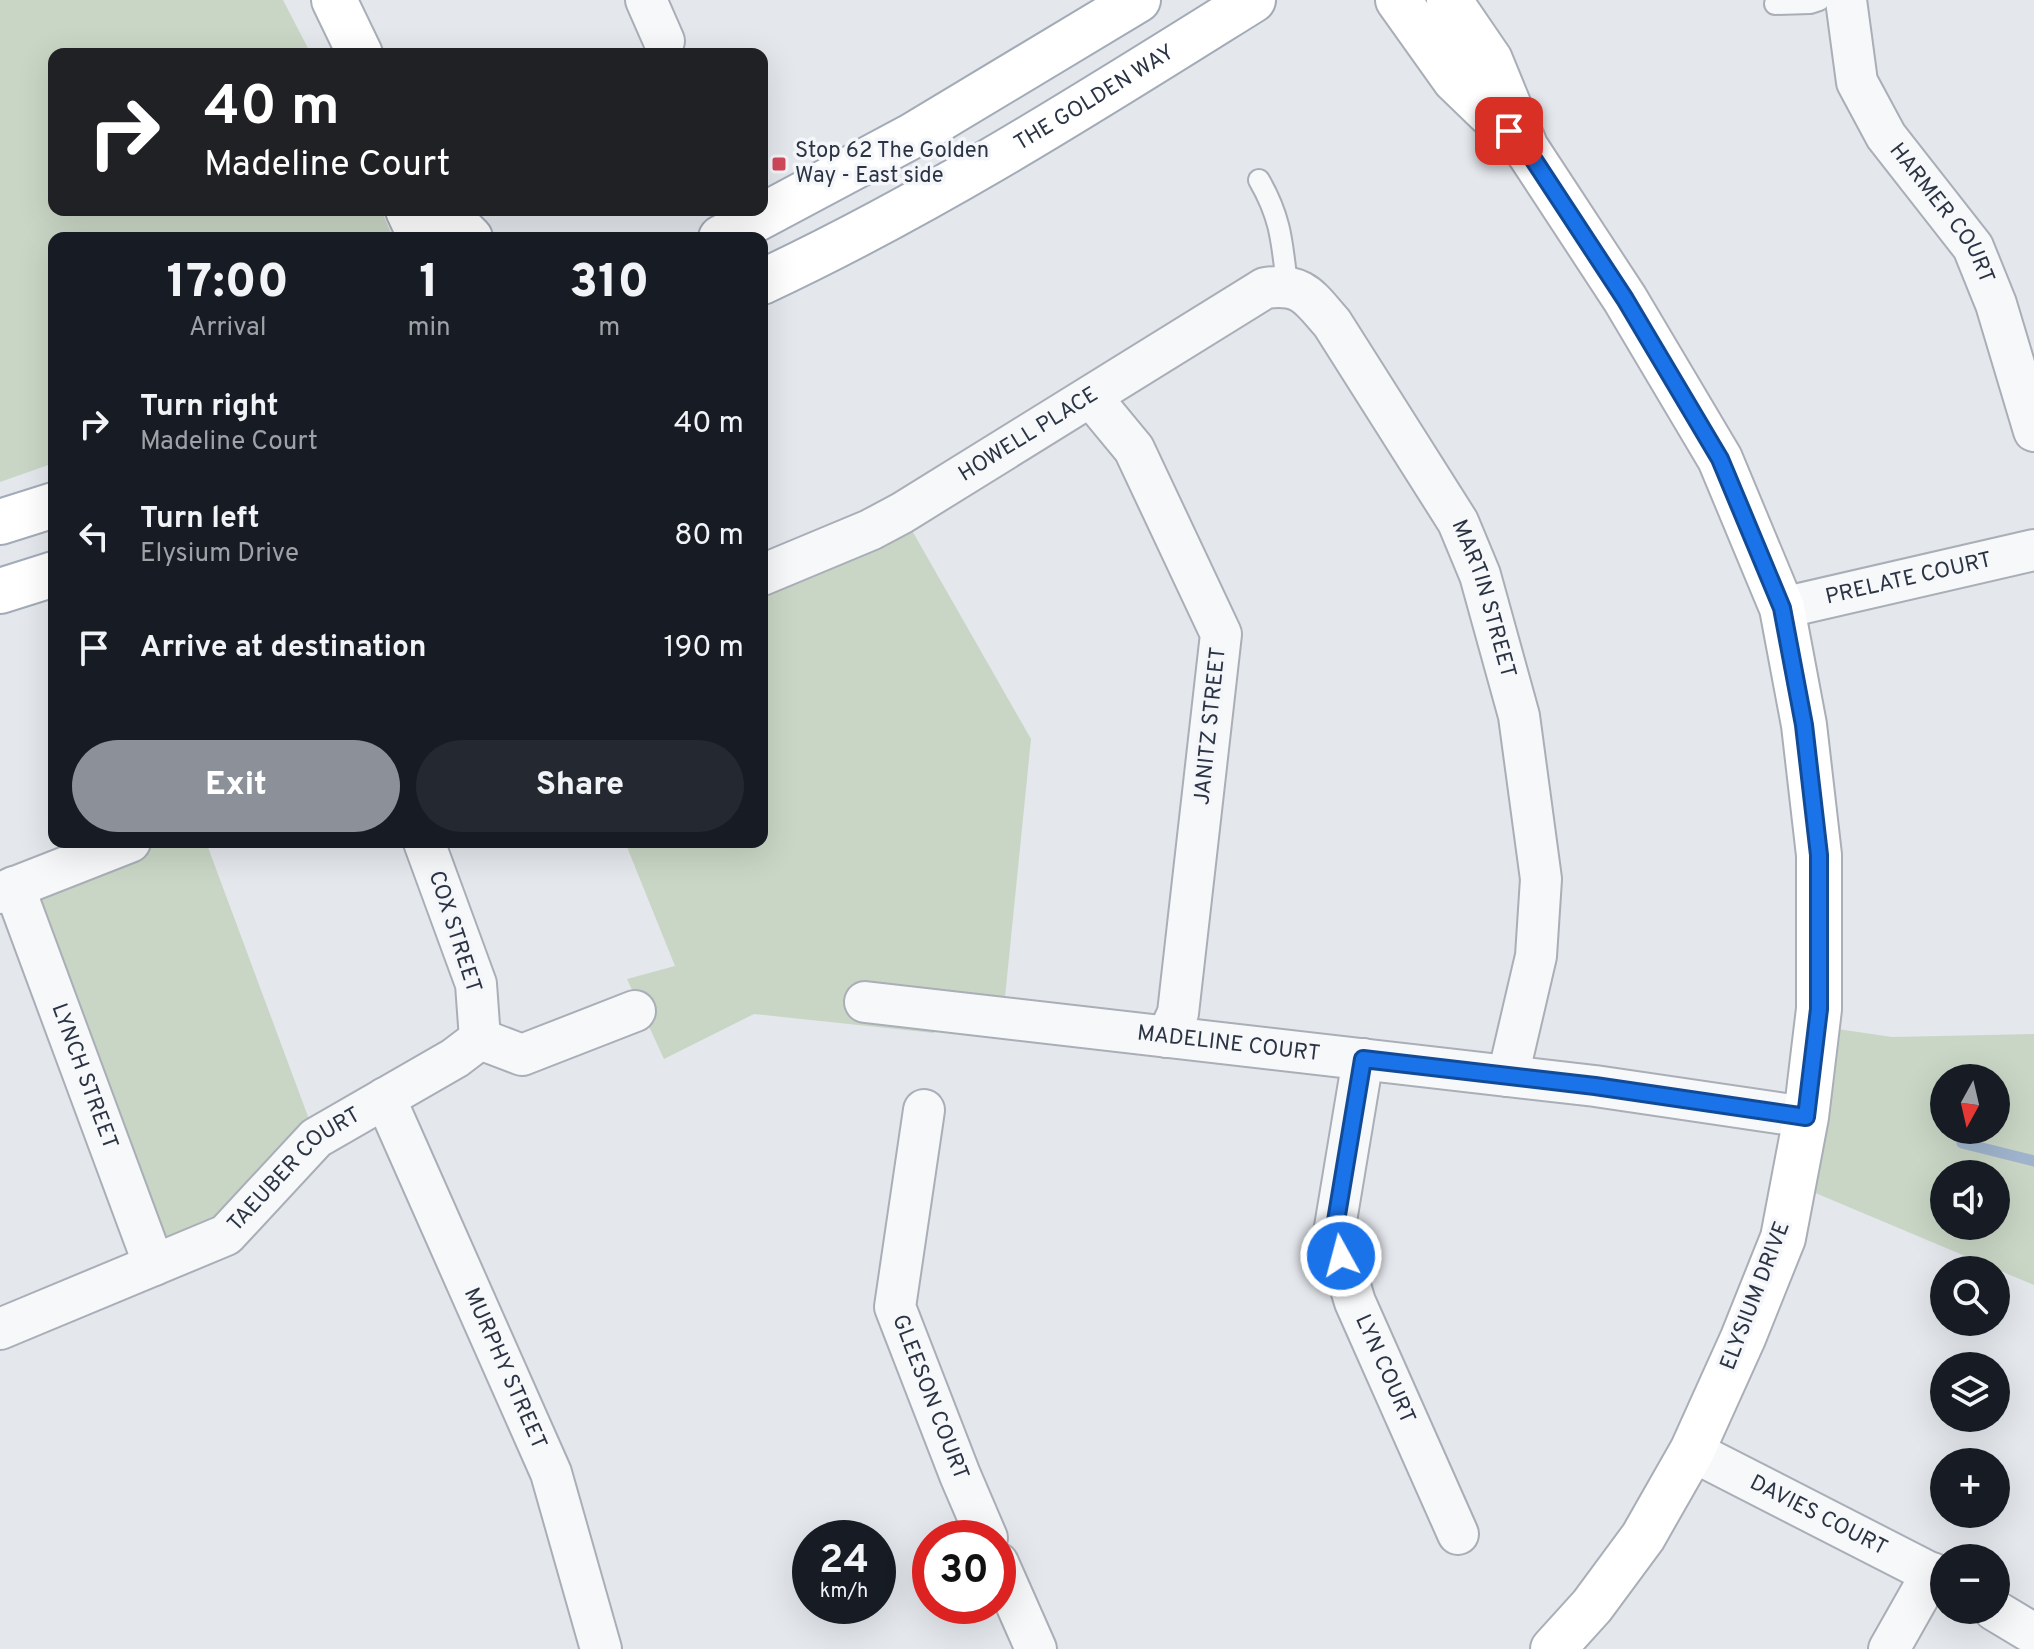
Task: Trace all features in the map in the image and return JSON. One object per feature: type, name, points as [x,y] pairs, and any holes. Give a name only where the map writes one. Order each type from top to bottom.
[{"type":"street","points":[[334,0],[357,48]]},
{"type":"street","points":[[646,0],[664,41]]},
{"type":"street","points":[[768,213],[910,137],[1138,0]]},
{"type":"street","name":"THE GOLDEN WAY","points":[[768,279],[842,245],[1011,150],[1253,0]]},
{"type":"street","name":"ELYSIUM DRIVE","points":[[1398,0],[1455,80],[1526,148]]},
{"type":"street","name":"ELYSIUM DRIVE","points":[[1449,0],[1490,60],[1526,148],[1625,299],[1720,459],[1782,608],[1804,725],[1819,855],[1819,1009],[1806,1117],[1783,1238],[1743,1338],[1692,1451],[1643,1537],[1592,1606],[1553,1649]]},
{"type":"street","name":"HARMER COURT","points":[[1846,0],[1857,82],[1886,136],[1973,247],[1996,304],[2034,431]]},
{"type":"street","points":[[422,216],[451,229]]},
{"type":"street","points":[[732,232],[762,216]]},
{"type":"street","name":"HOWELL PLACE","points":[[768,572],[870,530],[902,513],[1265,288],[1287,285]]},
{"type":"street","name":"MARTIN STREET","points":[[1287,285],[1308,296],[1332,323],[1458,522],[1480,575],[1519,716],[1541,879],[1536,956],[1508,1076]]},
{"type":"street","name":"JANITZ STREET","points":[[1091,397],[1134,449],[1221,634],[1178,1013],[1167,1037]]},
{"type":"street","points":[[0,522],[48,507]]},
{"type":"street","name":"PRELATE COURT","points":[[1782,608],[2034,550]]},
{"type":"street","points":[[0,591],[48,576]]},
{"type":"street","points":[[7,890],[115,848]]},
{"type":"street","name":"COX STREET","points":[[426,848],[476,984],[467,1049]]},
{"type":"street","name":"LYNCH STREET","points":[[7,890],[154,1265]]},
{"type":"street","name":"MADELINE COURT","points":[[865,1002],[935,1021],[1167,1037],[1508,1076],[1806,1117]]},
{"type":"street","points":[[467,1049],[522,1055],[635,1011]]},
{"type":"street","name":"TAEUBER COURT","points":[[0,1329],[226,1235],[316,1138],[467,1049]]},
{"type":"street","name":"LYN COURT","points":[[1363,1059],[1334,1233],[1355,1302],[1458,1534]]},
{"type":"street","name":"MURPHY STREET","points":[[385,1098],[551,1473],[601,1649]]},
{"type":"street","name":"GLEESON COURT","points":[[924,1110],[895,1307],[979,1520]]},
{"type":"street","name":"DAVIES COURT","points":[[1692,1451],[1930,1572]]},
{"type":"street","points":[[1889,1649],[1930,1588]]},
{"type":"street","points":[[1016,1604],[1036,1649]]},
{"type":"street","points":[[2010,1620],[2034,1634]]},
{"type":"lane","points":[[1775,4],[1819,0]]},
{"type":"lane","points":[[1259,180],[1280,224],[1287,285]]},
{"type":"green space","points":[[0,0],[283,0],[308,48],[48,48],[48,216],[384,216],[390,232],[48,232],[48,465],[0,482]]},
{"type":"green space","points":[[902,513],[1031,739],[1003,1017],[937,1011],[934,1033],[754,1014],[664,1059],[627,979],[675,966],[627,848],[768,848],[768,573]]},
{"type":"green space","points":[[115,848],[208,848],[316,1138],[226,1235],[154,1265],[14,887]]},
{"type":"green space","points":[[1817,1026],[1892,1037],[2034,1034],[2034,1285],[2010,1275],[2010,1256],[1965,1256],[1794,1184]]},
{"type":"waterway","points":[[1966,1144],[2034,1161]]},
{"type":"place","name":"Stop 62 The Golden Way - East side","points":[[779,164]]},
{"type":"route","points":[[1341,1256],[1334,1233],[1363,1059],[1595,1086],[1806,1117],[1819,1009],[1819,855],[1804,725],[1782,608],[1720,459],[1625,299],[1526,148],[1509,131]]}]
